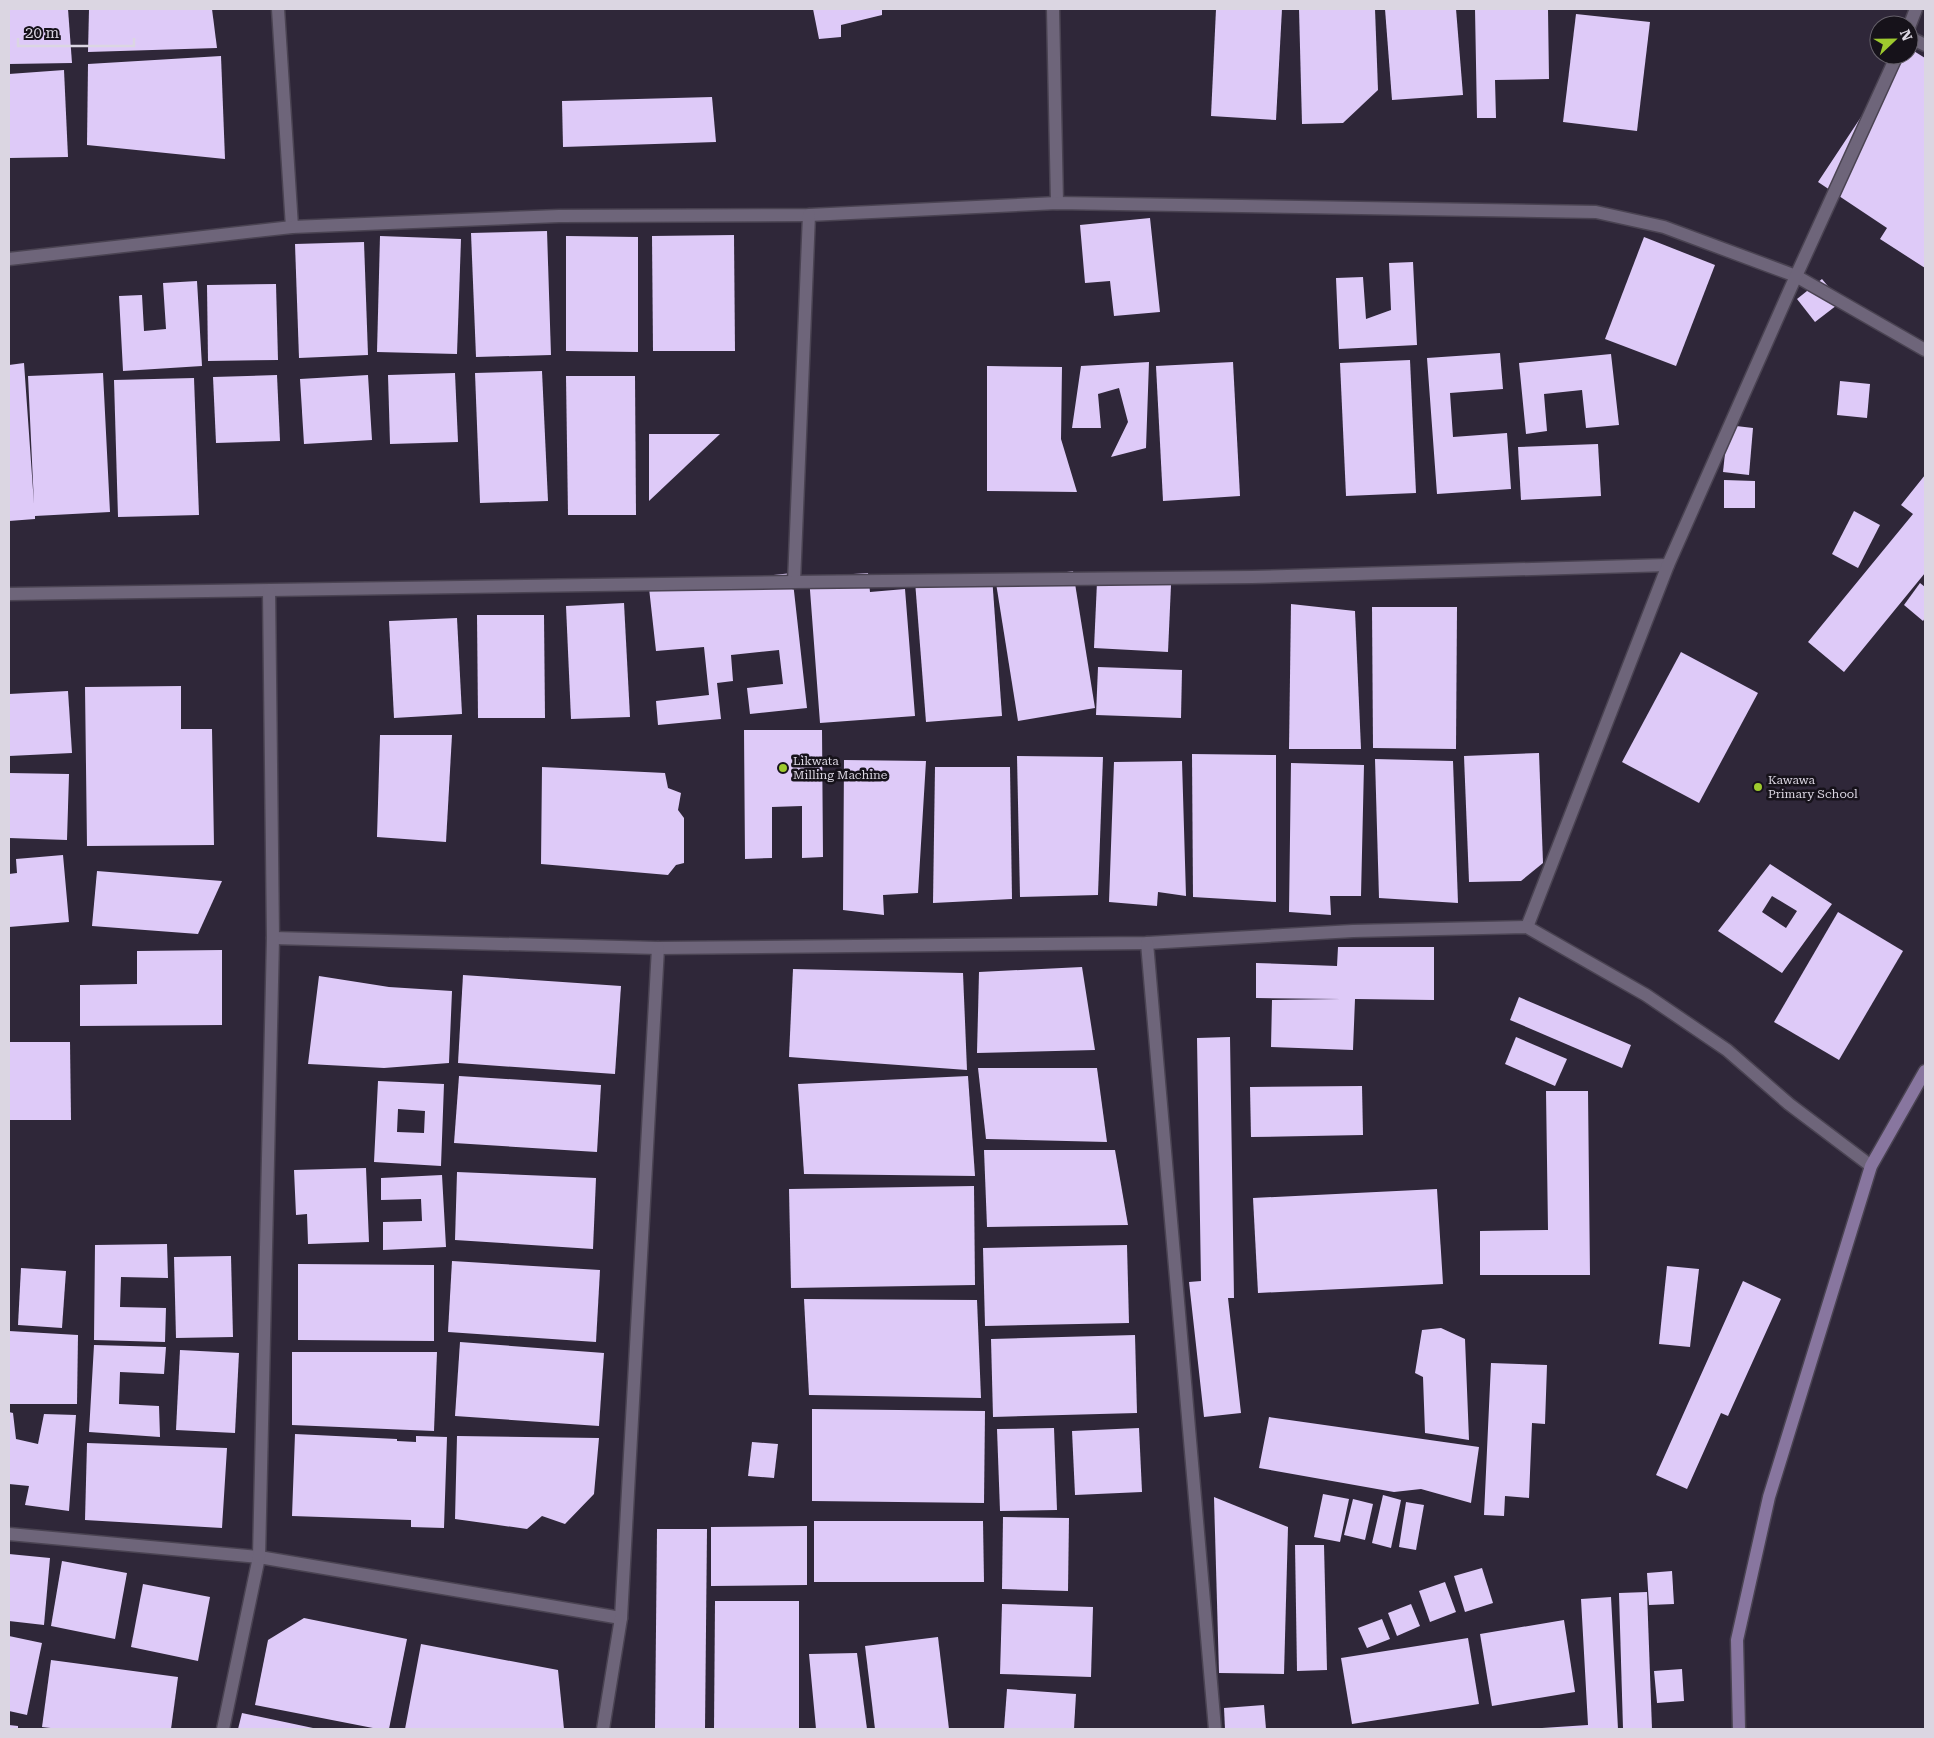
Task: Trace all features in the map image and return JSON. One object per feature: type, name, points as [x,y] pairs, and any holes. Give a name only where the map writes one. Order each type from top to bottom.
[{"type":"street","points":[[278,9],[292,227]]},
{"type":"street","points":[[1053,9],[1057,203]]},
{"type":"street","points":[[1527,927],[1668,565],[1796,276],[1892,65]]},
{"type":"street","points":[[9,259],[292,227],[559,216],[809,215],[1057,203],[1596,212],[1664,227],[1796,276],[1925,350]]},
{"type":"street","points":[[794,582],[809,215]]},
{"type":"street","points":[[9,594],[1252,577],[1668,565]]},
{"type":"street","points":[[223,1729],[259,1557],[273,938],[269,591]]},
{"type":"street","points":[[273,938],[658,948],[1147,943],[1353,931],[1527,927],[1646,995],[1727,1050],[1789,1104],[1871,1166]]},
{"type":"street","points":[[1147,943],[1215,1729]]},
{"type":"street","points":[[603,1729],[621,1618],[658,948]]},
{"type":"street","points":[[1738,1729],[1737,1640],[1767,1507],[1814,1347],[1871,1166],[1925,1071]]},
{"type":"street","points":[[9,1534],[259,1557],[621,1618]]},
{"type":"building","points":[[9,9],[68,9],[72,63],[9,64]]},
{"type":"building","points":[[89,9],[212,9],[217,48],[88,52]]},
{"type":"building","points":[[813,9],[882,9],[882,15],[841,25],[841,37],[819,39]]},
{"type":"building","points":[[1216,9],[1282,9],[1276,120],[1211,116]]},
{"type":"building","points":[[1299,9],[1375,9],[1378,90],[1343,123],[1302,124]]},
{"type":"building","points":[[1385,9],[1456,9],[1463,95],[1392,100]]},
{"type":"building","points":[[1475,9],[1548,9],[1549,79],[1495,80],[1496,118],[1477,118]]},
{"type":"building","points":[[1576,14],[1650,22],[1637,131],[1563,122]]},
{"type":"building","points":[[1919,54],[1925,58],[1925,268],[1880,239],[1887,228],[1818,182],[1895,65],[1919,65]]},
{"type":"building","points":[[221,56],[225,159],[87,145],[88,64]]},
{"type":"building","points":[[64,70],[68,157],[9,158],[9,74]]},
{"type":"building","points":[[712,97],[716,142],[563,147],[562,101]]},
{"type":"building","points":[[1150,218],[1160,312],[1114,316],[1110,281],[1085,283],[1080,225]]},
{"type":"building","points":[[547,231],[551,355],[476,357],[471,233]]},
{"type":"building","points":[[734,235],[735,351],[653,351],[652,236]]},
{"type":"building","points":[[380,236],[461,239],[457,354],[377,352]]},
{"type":"building","points":[[566,236],[638,237],[638,352],[566,351]]},
{"type":"building","points":[[1644,237],[1715,265],[1676,366],[1605,339]]},
{"type":"building","points":[[364,242],[368,355],[299,358],[295,244]]},
{"type":"building","points":[[1413,262],[1417,345],[1339,349],[1336,278],[1363,277],[1366,319],[1391,310],[1389,263]]},
{"type":"building","points":[[1822,279],[1841,302],[1815,322],[1797,299]]},
{"type":"building","points":[[197,281],[202,366],[123,371],[119,296],[142,295],[144,331],[166,329],[163,283]]},
{"type":"building","points":[[276,284],[278,360],[208,361],[207,285]]},
{"type":"building","points":[[1500,353],[1503,389],[1450,393],[1453,437],[1507,433],[1511,489],[1437,494],[1427,358]]},
{"type":"building","points":[[1611,354],[1619,425],[1586,428],[1582,390],[1544,394],[1547,431],[1526,434],[1519,363]]},
{"type":"building","points":[[1410,360],[1416,493],[1346,496],[1340,363]]},
{"type":"building","points":[[1149,362],[1146,448],[1111,457],[1128,422],[1119,388],[1098,394],[1101,428],[1072,428],[1081,366]]},
{"type":"building","points":[[1233,362],[1240,496],[1163,501],[1156,366]]},
{"type":"building","points":[[24,363],[34,504],[28,376],[103,373],[110,512],[35,516],[35,519],[9,521],[9,365]]},
{"type":"building","points":[[987,366],[1062,367],[1061,439],[1077,492],[987,491]]},
{"type":"building","points":[[542,371],[548,501],[480,503],[475,373]]},
{"type":"building","points":[[455,373],[458,442],[390,444],[388,375]]},
{"type":"building","points":[[277,375],[280,441],[216,443],[213,377]]},
{"type":"building","points":[[368,375],[372,440],[304,444],[300,379]]},
{"type":"building","points":[[566,376],[635,376],[636,515],[568,515]]},
{"type":"building","points":[[194,378],[199,515],[118,517],[114,380]]},
{"type":"building","points":[[1840,381],[1870,384],[1867,418],[1837,415]]},
{"type":"building","points":[[1728,425],[1753,428],[1749,475],[1723,472]]},
{"type":"building","points":[[649,434],[720,434],[649,501]]},
{"type":"building","points":[[1598,444],[1601,496],[1521,500],[1518,447]]},
{"type":"building","points":[[1925,475],[1925,573],[1844,672],[1808,642],[1913,514],[1901,505]]},
{"type":"building","points":[[1724,480],[1755,481],[1755,508],[1724,508]]},
{"type":"building","points":[[1854,511],[1880,525],[1858,568],[1832,554]]},
{"type":"building","points":[[1073,571],[1095,708],[1018,721],[996,583]]},
{"type":"building","points":[[792,573],[807,708],[750,714],[747,688],[783,684],[779,650],[731,655],[733,681],[717,683],[721,719],[658,725],[656,701],[709,695],[704,647],[656,651],[649,588]]},
{"type":"building","points":[[868,573],[870,592],[905,589],[915,716],[820,723],[809,577]]},
{"type":"building","points":[[992,576],[1002,716],[926,722],[915,581]]},
{"type":"building","points":[[1097,582],[1171,585],[1168,652],[1094,648]]},
{"type":"building","points":[[1920,583],[1925,587],[1925,618],[1923,621],[1904,605]]},
{"type":"building","points":[[624,603],[630,717],[571,719],[566,606]]},
{"type":"building","points":[[1291,604],[1355,611],[1361,749],[1289,749]]},
{"type":"building","points":[[1372,607],[1457,607],[1456,749],[1373,748]]},
{"type":"building","points":[[477,615],[544,615],[545,718],[478,718]]},
{"type":"building","points":[[457,618],[462,714],[394,718],[389,621]]},
{"type":"building","points":[[1681,652],[1758,693],[1699,803],[1622,762]]},
{"type":"building","points":[[1098,667],[1182,670],[1181,718],[1096,715]]},
{"type":"building","points":[[181,686],[181,729],[212,729],[214,845],[87,846],[85,687]]},
{"type":"building","points":[[68,691],[72,753],[9,756],[9,694]]},
{"type":"building","name":"Likwata Milling Machine","points":[[744,730],[822,730],[823,857],[802,858],[802,806],[772,807],[772,858],[745,859]]},
{"type":"building","points":[[380,735],[452,735],[446,842],[377,837]]},
{"type":"building","points":[[1539,753],[1543,863],[1521,881],[1469,882],[1464,756]]},
{"type":"building","points":[[1192,754],[1276,755],[1276,902],[1193,897]]},
{"type":"building","points":[[1017,756],[1103,757],[1098,895],[1020,897]]},
{"type":"building","points":[[1375,759],[1453,761],[1458,903],[1379,898]]},
{"type":"building","points":[[844,760],[926,761],[918,893],[883,895],[884,915],[843,910]]},
{"type":"building","points":[[1182,761],[1186,896],[1158,892],[1157,906],[1109,902],[1114,762]]},
{"type":"building","points":[[1291,763],[1364,765],[1361,896],[1330,896],[1331,915],[1289,912]]},
{"type":"building","points":[[542,767],[665,773],[668,788],[681,793],[678,810],[684,818],[684,863],[676,865],[668,875],[541,864]]},
{"type":"building","points":[[935,767],[1010,767],[1012,899],[933,903]]},
{"type":"building","points":[[9,773],[69,774],[67,840],[9,838]]},
{"type":"building","points":[[63,855],[69,922],[9,927],[9,874],[17,873],[16,859]]},
{"type":"building","points":[[1770,864],[1832,904],[1782,973],[1718,931]],"holes":[[[1772,896],[1797,911],[1786,928],[1762,912]]]},
{"type":"building","points":[[97,871],[222,881],[198,934],[92,926]]},
{"type":"building","points":[[1838,912],[1903,951],[1839,1060],[1774,1022]]},
{"type":"building","points":[[1338,947],[1434,947],[1434,1000],[1355,999],[1353,1050],[1271,1047],[1272,1000],[1341,999],[1256,998],[1256,963],[1337,966]]},
{"type":"building","points":[[222,950],[222,1025],[80,1026],[80,985],[137,984],[137,951]]},
{"type":"building","points":[[1082,967],[1095,1050],[977,1053],[979,972]]},
{"type":"building","points":[[793,969],[963,973],[967,1070],[789,1057]]},
{"type":"building","points":[[463,975],[621,986],[615,1074],[458,1063]]},
{"type":"building","points":[[319,976],[389,987],[452,991],[449,1063],[384,1068],[308,1064]]},
{"type":"building","points":[[1519,997],[1631,1045],[1622,1068],[1510,1020]]},
{"type":"building","points":[[1230,1037],[1234,1298],[1228,1298],[1241,1413],[1204,1417],[1189,1282],[1201,1281],[1197,1038]]},
{"type":"building","points":[[1516,1037],[1567,1059],[1555,1086],[1505,1064]]},
{"type":"building","points":[[9,1042],[70,1042],[71,1120],[9,1120]]},
{"type":"building","points":[[978,1068],[1097,1068],[1107,1142],[986,1139]]},
{"type":"building","points":[[459,1076],[601,1085],[597,1152],[454,1143]]},
{"type":"building","points":[[968,1076],[975,1176],[804,1174],[798,1084]]},
{"type":"building","points":[[378,1081],[444,1084],[441,1166],[374,1162]],"holes":[[[398,1109],[425,1111],[424,1133],[397,1132]]]},
{"type":"building","points":[[1362,1086],[1363,1135],[1251,1137],[1250,1087]]},
{"type":"building","points":[[1546,1091],[1588,1091],[1590,1275],[1480,1275],[1480,1231],[1548,1230]]},
{"type":"building","points":[[984,1150],[1115,1150],[1128,1225],[987,1227]]},
{"type":"building","points":[[366,1168],[369,1242],[308,1244],[307,1214],[296,1215],[294,1170]]},
{"type":"building","points":[[457,1172],[596,1178],[593,1249],[455,1240]]},
{"type":"building","points":[[442,1175],[446,1247],[383,1250],[383,1222],[422,1221],[421,1199],[381,1200],[381,1178]]},
{"type":"building","points":[[974,1186],[975,1285],[791,1288],[789,1189]]},
{"type":"building","points":[[1437,1189],[1443,1284],[1258,1293],[1253,1198]]},
{"type":"building","points":[[167,1244],[168,1278],[121,1277],[120,1307],[166,1308],[165,1342],[94,1340],[95,1245]]},
{"type":"building","points":[[1127,1245],[1129,1323],[985,1326],[983,1248]]},
{"type":"building","points":[[231,1256],[233,1337],[176,1338],[174,1257]]},
{"type":"building","points":[[452,1261],[600,1270],[596,1342],[448,1332]]},
{"type":"building","points":[[298,1264],[434,1265],[434,1341],[298,1340]]},
{"type":"building","points":[[1667,1266],[1699,1269],[1690,1347],[1659,1344]]},
{"type":"building","points":[[21,1268],[66,1271],[62,1328],[18,1325]]},
{"type":"building","points":[[1743,1281],[1781,1299],[1728,1416],[1721,1413],[1687,1489],[1656,1475]]},
{"type":"building","points":[[804,1299],[977,1300],[981,1398],[809,1395]]},
{"type":"building","points":[[1441,1328],[1465,1339],[1469,1440],[1425,1433],[1423,1377],[1415,1373],[1422,1330]]},
{"type":"building","points":[[9,1331],[78,1335],[77,1404],[9,1404]]},
{"type":"building","points":[[1135,1335],[1137,1413],[993,1417],[991,1339]]},
{"type":"building","points":[[460,1342],[604,1353],[599,1426],[455,1416]]},
{"type":"building","points":[[94,1345],[166,1347],[164,1374],[120,1372],[119,1404],[159,1406],[160,1437],[89,1432]]},
{"type":"building","points":[[180,1350],[239,1353],[235,1433],[176,1430]]},
{"type":"building","points":[[292,1352],[437,1352],[434,1431],[292,1425]]},
{"type":"building","points":[[1491,1363],[1547,1365],[1545,1424],[1532,1423],[1529,1498],[1505,1496],[1504,1516],[1484,1515]]},
{"type":"building","points":[[812,1409],[985,1411],[984,1503],[812,1501]]},
{"type":"building","points":[[9,1412],[13,1413],[16,1439],[38,1444],[44,1414],[76,1415],[69,1511],[25,1505],[29,1486],[9,1484]]},
{"type":"building","points":[[1269,1417],[1479,1447],[1471,1503],[1421,1489],[1394,1492],[1259,1468]]},
{"type":"building","points":[[1054,1428],[1057,1510],[1000,1511],[997,1429]]},
{"type":"building","points":[[1139,1428],[1142,1492],[1075,1495],[1072,1431]]},
{"type":"building","points":[[295,1434],[397,1439],[397,1441],[416,1442],[416,1436],[447,1437],[444,1528],[411,1527],[411,1520],[292,1516]]},
{"type":"building","points":[[457,1436],[599,1438],[594,1494],[565,1524],[542,1516],[527,1529],[455,1519]]},
{"type":"building","points":[[752,1442],[778,1444],[774,1478],[748,1476]]},
{"type":"building","points":[[87,1443],[227,1448],[222,1528],[85,1520]]},
{"type":"building","points":[[1323,1494],[1349,1499],[1340,1542],[1314,1537]]},
{"type":"building","points":[[1383,1495],[1401,1500],[1391,1548],[1372,1543]]},
{"type":"building","points":[[1214,1497],[1288,1527],[1284,1674],[1219,1673]]},
{"type":"building","points":[[1353,1499],[1373,1504],[1365,1540],[1344,1535]]},
{"type":"building","points":[[1406,1502],[1424,1505],[1416,1550],[1399,1547]]},
{"type":"building","points":[[1003,1517],[1069,1518],[1068,1591],[1002,1589]]},
{"type":"building","points":[[814,1521],[983,1521],[984,1582],[814,1582]]},
{"type":"building","points":[[807,1526],[807,1585],[711,1586],[711,1527]]},
{"type":"building","points":[[657,1529],[707,1529],[705,1729],[655,1729]]},
{"type":"building","points":[[1295,1545],[1324,1545],[1327,1670],[1297,1671]]},
{"type":"building","points":[[9,1554],[50,1558],[44,1625],[9,1621]]},
{"type":"building","points":[[62,1561],[127,1573],[115,1639],[51,1626]]},
{"type":"building","points":[[1482,1568],[1493,1603],[1465,1612],[1454,1576]]},
{"type":"building","points":[[1672,1571],[1674,1604],[1649,1605],[1647,1573]]},
{"type":"building","points":[[1445,1582],[1456,1612],[1430,1622],[1419,1591]]},
{"type":"building","points":[[143,1584],[210,1597],[198,1661],[131,1647]]},
{"type":"building","points":[[1647,1592],[1652,1729],[1623,1729],[1619,1593]]},
{"type":"building","points":[[1611,1597],[1618,1729],[1542,1729],[1588,1725],[1581,1599]]},
{"type":"building","points":[[715,1601],[799,1601],[799,1729],[714,1729]]},
{"type":"building","points":[[1002,1604],[1093,1607],[1091,1677],[1000,1674]]},
{"type":"building","points":[[1411,1604],[1420,1626],[1397,1636],[1388,1613]]},
{"type":"building","points":[[304,1618],[407,1639],[389,1729],[378,1729],[255,1705],[268,1640]]},
{"type":"building","points":[[1382,1619],[1390,1639],[1367,1648],[1358,1628]]},
{"type":"building","points":[[1564,1620],[1575,1692],[1492,1706],[1480,1634]]},
{"type":"building","points":[[9,1636],[42,1643],[27,1715],[9,1711]]},
{"type":"building","points":[[938,1637],[949,1729],[875,1729],[865,1646]]},
{"type":"building","points":[[1468,1638],[1479,1704],[1352,1724],[1341,1658]]},
{"type":"building","points":[[421,1644],[558,1670],[564,1729],[405,1729]]},
{"type":"building","points":[[857,1653],[867,1729],[816,1729],[809,1654]]},
{"type":"building","points":[[51,1660],[178,1677],[171,1729],[59,1729],[42,1727]]},
{"type":"building","points":[[1682,1669],[1684,1701],[1657,1703],[1654,1671]]},
{"type":"building","points":[[1007,1689],[1076,1694],[1074,1729],[1004,1729]]},
{"type":"building","points":[[1264,1705],[1266,1729],[1225,1729],[1224,1708]]},
{"type":"building","points":[[242,1713],[313,1728],[313,1729],[238,1729]]},
{"type":"building","points":[[9,1725],[18,1726],[18,1729],[9,1729]]},
{"type":"place","name":"Likwata Milling Machine","points":[[783,768]]},
{"type":"place","name":"Kawawa Primary School","points":[[1758,787]]}]
